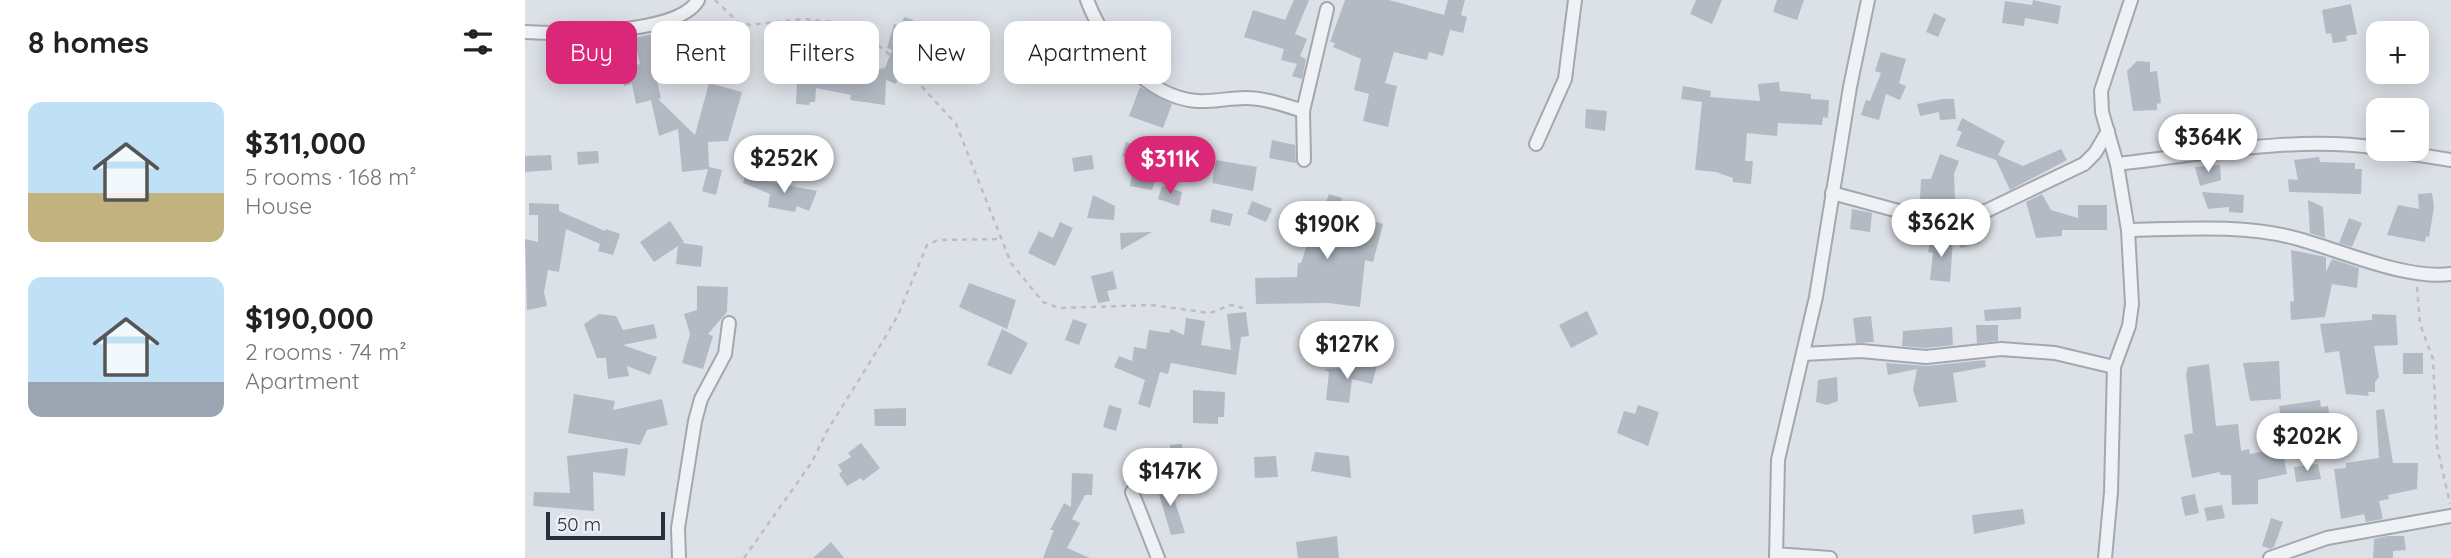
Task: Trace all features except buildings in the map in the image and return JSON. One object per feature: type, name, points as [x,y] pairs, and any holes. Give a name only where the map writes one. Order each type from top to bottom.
[{"type":"street","points":[[525,32],[610,32],[688,12],[698,0]]},
{"type":"street","points":[[1087,0],[1094,19],[1121,54],[1148,82],[1171,95],[1196,101],[1255,99],[1303,111]]},
{"type":"street","points":[[1536,144],[1565,79],[1575,0]]},
{"type":"street","points":[[1830,558],[1776,556],[1778,460],[1816,297],[1832,193],[1868,0]]},
{"type":"street","points":[[2105,558],[2111,492],[2114,367],[2132,315],[2128,230],[2101,91],[2131,0]]},
{"type":"street","points":[[1304,160],[1303,111],[1328,9]]},
{"type":"street","points":[[1832,193],[1906,213],[1929,209],[1973,213],[1986,211],[2084,164],[2095,153],[2108,131]]},
{"type":"street","points":[[2117,164],[2309,144],[2345,143],[2366,146]]},
{"type":"street","points":[[2429,156],[2451,160]]},
{"type":"street","points":[[2128,230],[2198,229],[2281,235],[2416,273],[2451,274]]},
{"type":"street","points":[[679,558],[678,528],[695,421],[701,399],[725,354],[729,323]]},
{"type":"street","points":[[1803,354],[1861,351],[1926,357],[2001,349],[2055,353],[2114,367]]},
{"type":"street","points":[[1132,492],[1158,558]]},
{"type":"street","points":[[2270,558],[2327,538],[2451,516]]},
{"type":"path","points":[[715,0],[738,22],[750,25],[828,19],[863,32],[904,68],[956,124],[1010,263],[1043,302],[1059,308],[1150,305],[1210,313],[1231,305],[1243,308]]},
{"type":"path","points":[[744,558],[812,462],[827,431],[898,315],[922,250],[938,240],[1001,239]]},
{"type":"path","points":[[2416,273],[2420,324],[2433,359],[2437,446],[2451,508]]}]
